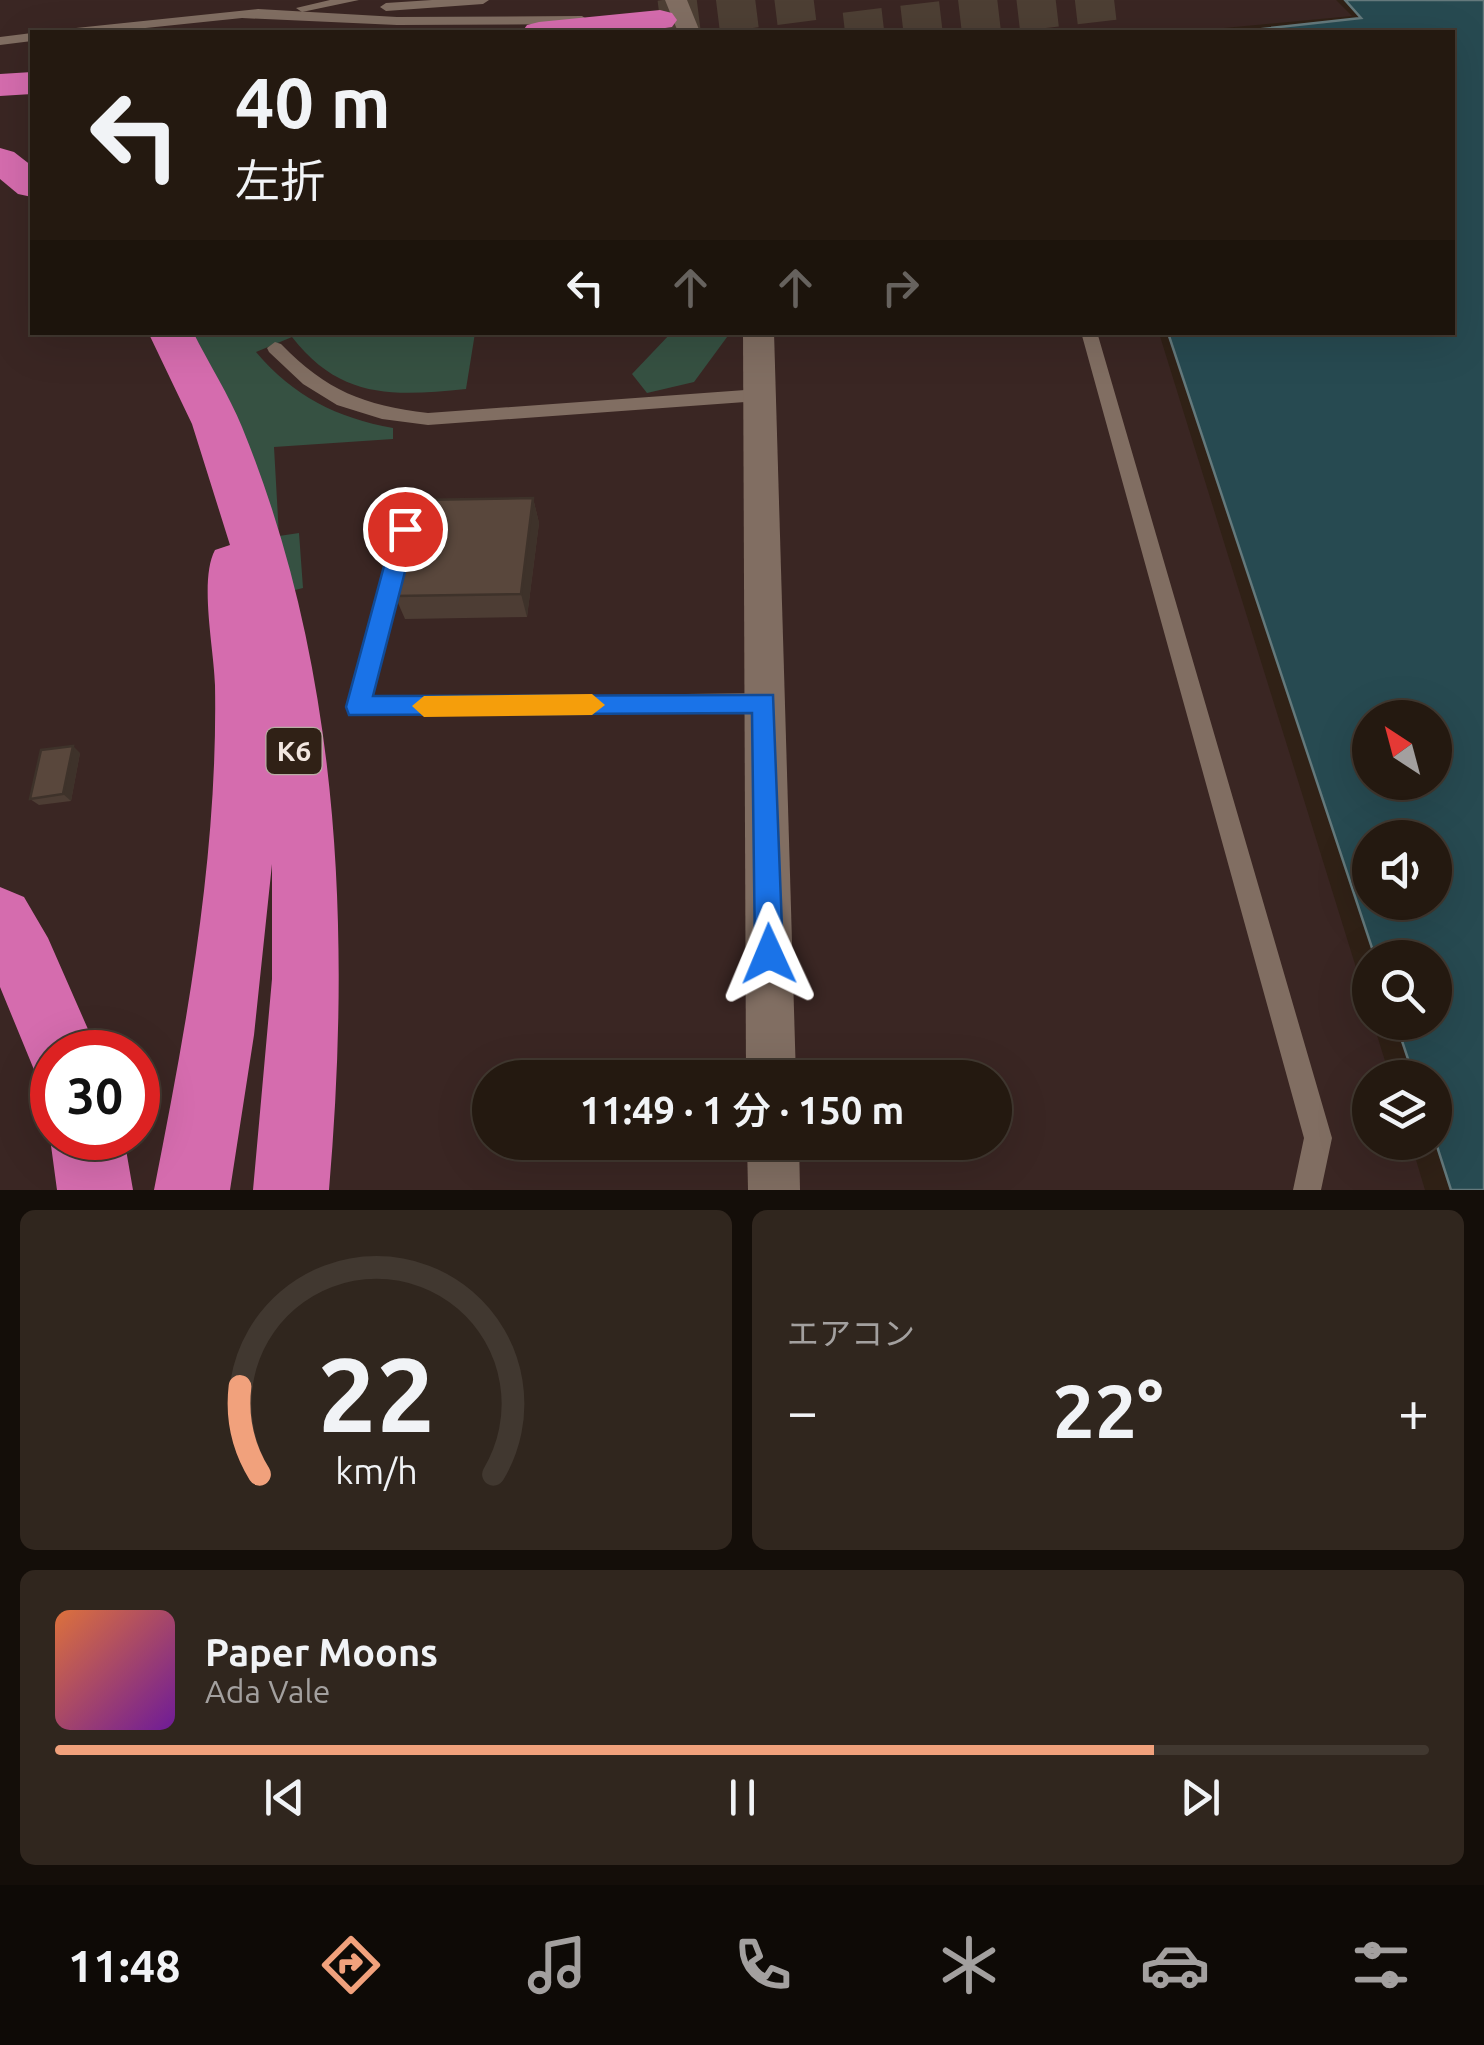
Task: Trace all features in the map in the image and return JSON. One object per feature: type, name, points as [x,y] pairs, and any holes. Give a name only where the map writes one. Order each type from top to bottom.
[{"type":"highway","points":[[557,30],[675,17]]},
{"type":"highway","points":[[0,73],[30,71]]},
{"type":"highway","points":[[0,86],[30,83]]},
{"type":"highway","points":[[0,107],[30,104]]},
{"type":"highway","points":[[0,146],[30,167]]},
{"type":"highway","points":[[0,160],[30,183]]},
{"type":"highway","points":[[0,211],[30,195]]},
{"type":"highway","points":[[158,335],[176,364],[210,446],[227,512],[238,594],[242,858],[222,1030],[192,1190]]},
{"type":"highway","name":"K6","points":[[171,335],[238,484],[273,604],[289,697],[302,821],[304,1008],[291,1190]]},
{"type":"highway","points":[[0,920],[24,962],[53,1030]]},
{"type":"highway","points":[[90,1160],[95,1190]]},
{"type":"street","points":[[758,335],[772,1060]]},
{"type":"street","points":[[773,1160],[774,1190]]},
{"type":"lane","points":[[93,30],[353,0]]},
{"type":"lane","points":[[386,7],[483,0]]},
{"type":"lane","points":[[244,15],[397,21],[675,17]]},
{"type":"lane","points":[[0,41],[30,37]]},
{"type":"lane","points":[[1090,335],[1318,1138],[1307,1190]]},
{"type":"lane","points":[[274,348],[312,385],[335,399],[378,414],[428,419],[759,395]]},
{"type":"lane","points":[[405,529],[358,707],[764,702]]},
{"type":"shaded area","points":[[0,0],[1336,0],[1352,16],[1202,30],[30,30],[30,335],[1160,335],[1352,955],[1352,1040],[1379,1040],[1385,1060],[1352,1060],[1352,1160],[1416,1160],[1425,1190],[0,1190]]},
{"type":"green space","points":[[184,335],[475,335],[466,389],[415,393],[350,383],[311,358],[292,337],[256,352],[285,381],[317,403],[393,428],[393,439],[274,447],[279,536],[299,533],[303,588],[283,593]]},
{"type":"green space","points":[[669,335],[729,335],[694,382],[647,393],[632,374]]},
{"type":"water","points":[[1345,0],[1484,0],[1484,1190],[1451,1190],[1441,1160],[1452,1160],[1452,1060],[1408,1060],[1402,1040],[1452,1040],[1452,940],[1369,940],[1363,920],[1452,920],[1452,820],[1352,820],[1352,888],[1169,335],[1455,335],[1455,30],[1253,30],[1361,18]]},
{"type":"building","points":[[533,498],[521,594],[395,596],[416,500]]},
{"type":"building","points":[[73,746],[63,794],[30,799],[41,750]]},
{"type":"tunnel","points":[[660,20],[820,0]]},
{"type":"tunnel","points":[[862,30],[1117,0]]},
{"type":"slow traffic","points":[[424,706],[592,705]]},
{"type":"route","points":[[405,529],[358,707],[764,702],[769,954]]}]
